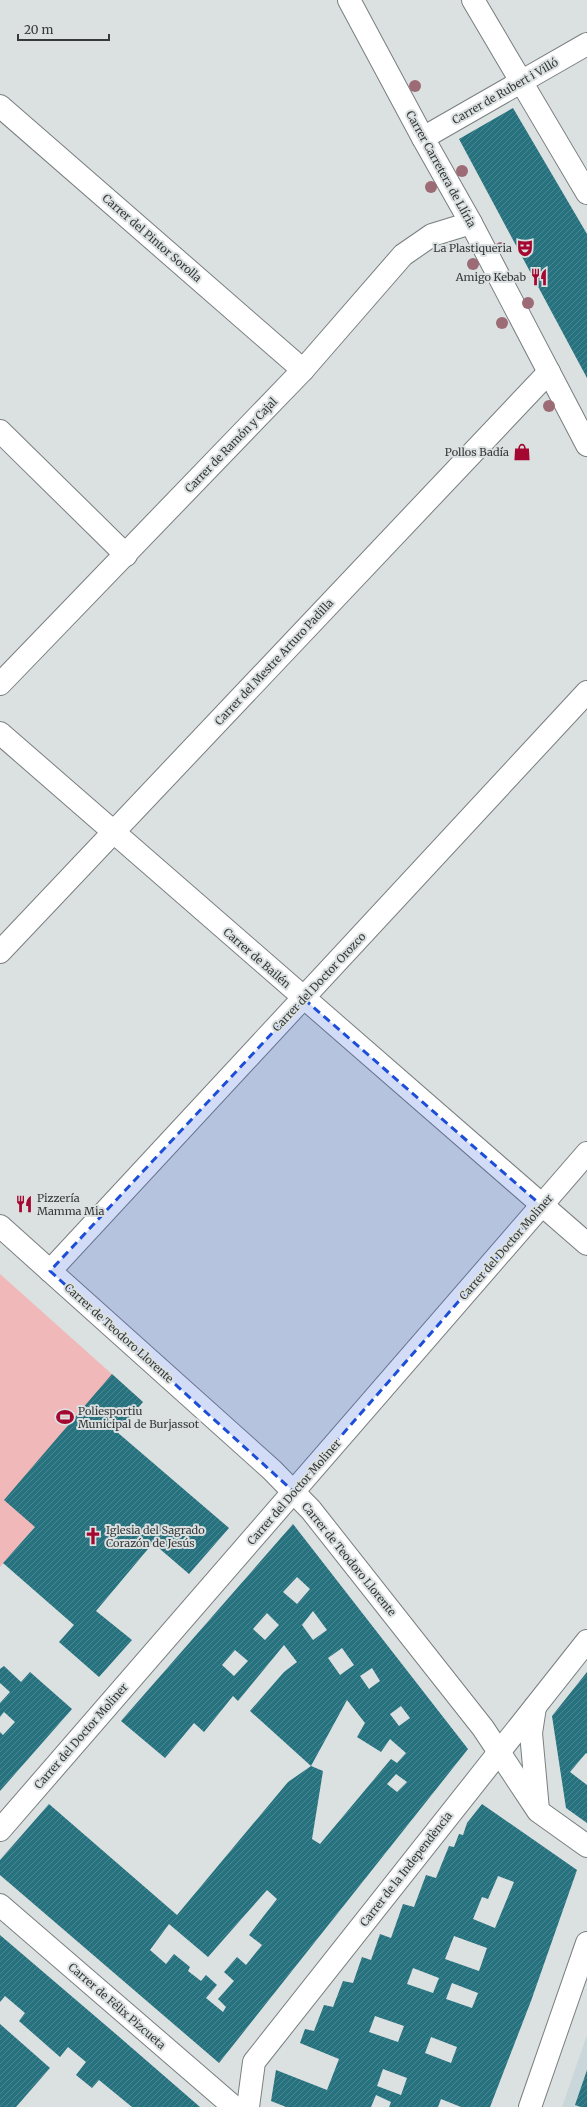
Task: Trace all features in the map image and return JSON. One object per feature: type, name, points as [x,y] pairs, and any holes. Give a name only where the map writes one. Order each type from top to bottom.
[{"type":"street","name":"Carrer Carretera de Llíria","points":[[349,0],[423,138],[471,223],[587,445]]},
{"type":"street","points":[[474,0],[587,193]]},
{"type":"street","name":"Carrer de Rubert i Villó","points":[[423,138],[587,44]]},
{"type":"street","name":"Carrer del Pintor Sorolla","points":[[0,106],[303,370]]},
{"type":"street","name":"Carrer de Ramón y Cajal","points":[[0,684],[303,370],[403,255],[432,235],[471,223]]},
{"type":"street","name":"Carrer del Mestre Arturo Padilla","points":[[0,952],[549,372]]},
{"type":"street","points":[[0,432],[126,555]]},
{"type":"street","name":"Carrer del Doctor Orozco","points":[[50,1270],[304,999],[587,692]]},
{"type":"street","name":"Carrer de Bailén","points":[[0,733],[587,1244]]},
{"type":"street","name":"Carrer del Doctor Moliner","points":[[0,1830],[587,1153]]},
{"type":"street","name":"Carrer de Teodoro Llorente","points":[[0,1226],[293,1491],[311,1510],[483,1728],[538,1811],[587,1846]]},
{"type":"street","name":"Carrer de la Independència","points":[[248,2107],[254,2062],[587,1641]]},
{"type":"street","points":[[535,1707],[531,1733],[538,1811]]},
{"type":"street","name":"Carrer de Félix Pizcueta","points":[[0,1905],[234,2107]]},
{"type":"street","points":[[530,2107],[587,1943]]},
{"type":"highlighted area","points":[[304,999],[542,1206],[293,1491],[50,1271]]},
{"type":"shaded area","name":"Poliesportiu Municipal de Burjassot","points":[[0,1274],[143,1402],[0,1567]]},
{"type":"shaded area","points":[[587,2035],[587,2107],[562,2107]]},
{"type":"building","points":[[513,108],[587,234],[587,378],[459,139]]},
{"type":"building","name":"Iglesia del Sagrado Corazón de Jesús","points":[[112,1374],[143,1402],[117,1432],[229,1528],[189,1574],[153,1543],[96,1611],[132,1640],[99,1677],[59,1642],[74,1625],[3,1563],[35,1527],[4,1500]]},
{"type":"building","points":[[293,1524],[468,1749],[219,2063],[0,1875],[0,1860],[49,1804],[177,1915],[288,1782],[311,1766],[250,1711],[284,1672],[297,1662],[284,1645],[238,1701],[233,1696],[204,1732],[194,1723],[165,1758],[121,1721]],"holes":[[[297,1577],[310,1589],[297,1604],[283,1592]],[[313,1611],[327,1630],[313,1640],[302,1625]],[[267,1613],[279,1625],[265,1640],[253,1629]],[[342,1648],[354,1665],[340,1675],[328,1658]],[[235,1650],[248,1661],[234,1676],[222,1665]],[[372,1668],[380,1681],[369,1689],[360,1676]],[[347,1700],[365,1723],[357,1737],[381,1752],[390,1739],[406,1753],[397,1763],[391,1759],[320,1844],[312,1839],[323,1771],[311,1766]],[[401,1706],[410,1718],[399,1726],[390,1714]],[[396,1774],[407,1782],[397,1792],[387,1784]],[[267,1890],[277,1899],[249,1935],[262,1945],[246,1965],[237,1957],[224,1972],[234,1981],[218,1999],[226,2007],[223,2012],[206,1998],[217,1985],[206,1975],[201,1981],[188,1971],[190,1967],[174,1954],[166,1964],[150,1950],[169,1924],[208,1957]]]},
{"type":"building","points":[[4,1666],[21,1682],[30,1672],[72,1709],[0,1791],[0,1732],[3,1735],[15,1722],[4,1712],[0,1717],[0,1703],[10,1692],[0,1683],[0,1669]]},
{"type":"building","points":[[587,1672],[587,1754],[586,1753],[570,1772],[587,1785],[587,1823],[566,1808],[552,1716]]},
{"type":"building","points":[[482,1804],[577,1870],[531,2001],[490,2107],[461,2107],[441,2099],[438,2107],[389,2107],[391,2102],[376,2095],[371,2107],[286,2107],[271,2101],[276,2070],[327,2090],[339,2059],[300,2043],[305,2029],[314,2031],[324,2005],[333,2007],[343,1981],[353,1983],[362,1957],[371,1960],[380,1934],[391,1938],[403,1904],[414,1907],[426,1875],[436,1878],[449,1846],[454,1847],[459,1834],[463,1835],[467,1823]],"holes":[[[498,1876],[514,1882],[495,1928],[473,1919],[482,1897],[488,1899]],[[454,1936],[487,1948],[479,1971],[445,1959]],[[413,1968],[439,1978],[433,1993],[407,1984]],[[452,1983],[478,1993],[472,2008],[446,1999]],[[375,2016],[404,2026],[398,2042],[369,2032]],[[431,2037],[457,2047],[451,2063],[425,2053]],[[383,2069],[407,2078],[401,2095],[377,2086]]]},
{"type":"building","points":[[0,1935],[200,2107],[132,2107],[99,2080],[92,2088],[76,2075],[86,2062],[68,2047],[60,2057],[19,2021],[25,2013],[5,1996],[0,2002]]},
{"type":"building","points":[[0,2024],[50,2068],[16,2107],[0,2107]]},
{"type":"building","points":[[587,2070],[587,2107],[581,2107],[575,2105]]},
{"type":"place","name":"La Plastiqueria","points":[[525,248]]},
{"type":"place","name":"Amigo Kebab","points":[[539,277]]},
{"type":"place","name":"Pollos Badía","points":[[522,452]]},
{"type":"place","name":"Pizzería Mamma Mia","points":[[24,1204]]},
{"type":"place","name":"Poliesportiu Municipal de Burjassot","points":[[65,1417]]},
{"type":"place","name":"Iglesia del Sagrado Corazón de Jesús","points":[[93,1536]]}]
